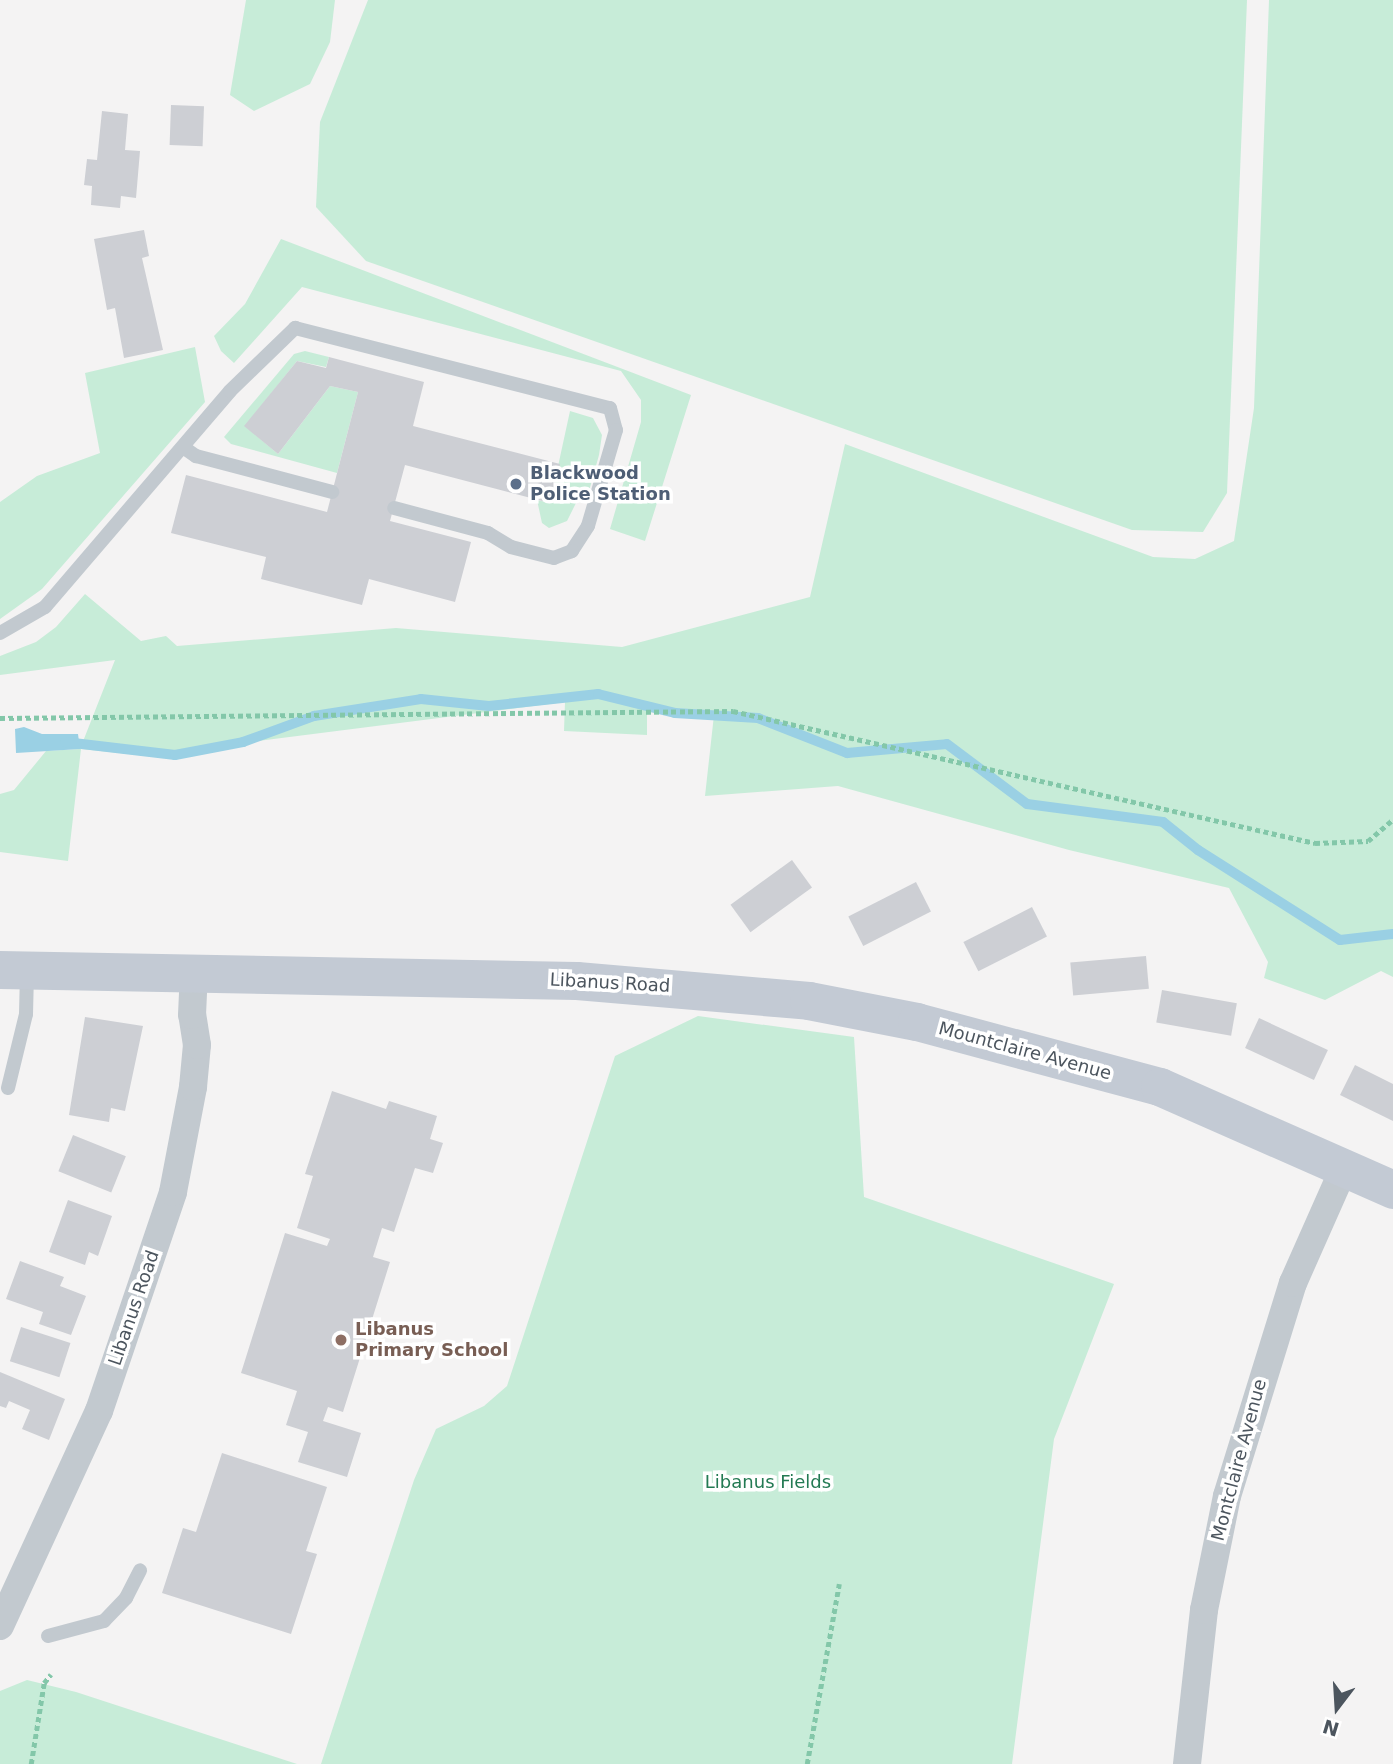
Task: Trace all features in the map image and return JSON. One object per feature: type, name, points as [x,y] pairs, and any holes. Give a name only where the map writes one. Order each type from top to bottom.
[{"type":"main road","name":"Libanus Road","points":[[13,969],[194,971],[690,988]]},
{"type":"main road","name":"Mountclaire Avenue","points":[[690,988],[809,1001],[917,1022],[1160,1087],[1393,1190]]},
{"type":"street","name":"Libanus Road","points":[[0,1626],[99,1411],[173,1192],[193,1087],[197,1045],[192,1015],[194,971]]},
{"type":"street","name":"Montclaire Avenue","points":[[1187,1764],[1204,1610],[1227,1496],[1293,1283],[1343,1170]]},
{"type":"lane","points":[[0,634],[45,607],[230,391],[295,328],[610,408],[617,430],[589,526],[572,551],[554,558],[511,547],[488,533],[394,508]]},
{"type":"lane","points":[[183,447],[196,456],[332,492]]},
{"type":"lane","points":[[8,1088],[26,1014],[13,969]]},
{"type":"lane","points":[[48,1636],[104,1621],[126,1598],[140,1570]]},
{"type":"path","points":[[0,718],[733,711],[1315,843],[1368,841],[1393,819]]},
{"type":"path","points":[[807,1764],[839,1584]]},
{"type":"path","points":[[31,1764],[44,1683],[51,1674]]},
{"type":"green space","points":[[246,0],[335,0],[330,42],[310,84],[254,111],[230,95]]},
{"type":"green space","points":[[368,0],[1247,0],[1227,493],[1203,532],[1132,530],[366,261],[316,207],[320,122]]},
{"type":"green space","points":[[1269,0],[1393,0],[1393,977],[1381,971],[1325,1000],[1264,978],[1268,962],[1229,888],[1069,850],[838,786],[705,796],[714,715],[647,712],[647,735],[564,731],[565,702],[202,748],[177,759],[81,749],[68,861],[0,852],[0,794],[14,790],[46,751],[80,749],[115,660],[0,675],[0,656],[36,642],[56,627],[85,594],[141,641],[166,636],[177,646],[396,628],[622,647],[810,597],[845,444],[1153,557],[1195,559],[1234,541],[1254,408]]},
{"type":"green space","points":[[281,239],[691,395],[645,541],[610,529],[641,422],[641,400],[621,371],[302,287],[234,363],[221,351],[214,336],[245,304]]},
{"type":"green space","points":[[195,347],[205,402],[42,589],[0,619],[0,502],[37,476],[100,453],[85,373]]},
{"type":"green space","points":[[305,351],[329,357],[326,367],[297,361],[245,426],[278,454],[330,386],[358,392],[337,473],[231,444],[224,437],[294,354]]},
{"type":"green space","points":[[570,411],[593,418],[602,435],[599,455],[589,491],[583,489],[567,521],[549,528],[542,523],[537,500],[550,503]]},
{"type":"green space","name":"Libanus Fields","points":[[698,1016],[854,1037],[864,1197],[1114,1284],[1054,1439],[1012,1764],[321,1764],[414,1480],[436,1429],[484,1406],[507,1386],[615,1056]]},
{"type":"green space","points":[[27,1680],[76,1692],[297,1764],[0,1764],[0,1691]]},
{"type":"water","points":[[24,727],[42,734],[78,734],[80,749],[16,753],[15,729]]},
{"type":"building","points":[[171,105],[204,106],[203,146],[170,145]]},
{"type":"building","points":[[102,111],[128,114],[125,150],[140,151],[136,198],[121,196],[120,208],[91,205],[92,186],[84,185],[87,159],[97,160]]},
{"type":"building","points":[[144,230],[149,256],[142,258],[163,350],[124,358],[115,308],[107,310],[94,239]]},
{"type":"building","name":"Blackwood Police Station","points":[[329,357],[424,382],[413,426],[560,464],[550,503],[405,465],[390,521],[471,542],[455,602],[369,579],[362,605],[261,579],[266,557],[171,533],[186,475],[327,512],[358,392],[330,386],[278,454],[244,426],[297,361],[326,368]]},
{"type":"building","points":[[792,860],[812,888],[750,932],[731,905]]},
{"type":"building","points":[[916,882],[931,911],[863,946],[848,917]]},
{"type":"building","points":[[1032,907],[1047,936],[978,971],[963,942]]},
{"type":"building","points":[[1146,956],[1149,989],[1073,995],[1070,963]]},
{"type":"building","points":[[1162,990],[1237,1003],[1231,1036],[1156,1022]]},
{"type":"building","points":[[85,1017],[143,1026],[125,1111],[111,1108],[109,1122],[69,1115]]},
{"type":"building","points":[[1259,1018],[1328,1050],[1314,1080],[1245,1048]]},
{"type":"building","points":[[1355,1065],[1393,1084],[1393,1121],[1340,1095]]},
{"type":"building","points":[[332,1091],[386,1109],[389,1101],[437,1116],[430,1139],[443,1143],[433,1173],[415,1168],[394,1232],[382,1228],[373,1257],[390,1262],[343,1412],[328,1407],[323,1421],[361,1433],[347,1477],[298,1462],[308,1432],[286,1425],[297,1391],[241,1373],[285,1233],[327,1246],[330,1239],[297,1228],[313,1176],[305,1174]]},
{"type":"building","points":[[73,1135],[126,1156],[111,1193],[58,1171]]},
{"type":"building","points":[[68,1200],[112,1216],[98,1256],[89,1252],[85,1265],[49,1252]]},
{"type":"building","points":[[20,1261],[64,1277],[60,1286],[86,1296],[71,1335],[39,1324],[43,1312],[6,1299]]},
{"type":"building","points":[[21,1327],[70,1343],[59,1377],[10,1361]]},
{"type":"building","points":[[0,1372],[65,1399],[49,1440],[22,1429],[30,1410],[9,1401],[6,1408],[0,1406]]},
{"type":"building","points":[[222,1453],[327,1487],[306,1551],[317,1554],[291,1634],[162,1593],[183,1528],[196,1532]]},
{"type":"waterway","points":[[65,742],[175,755],[243,742],[314,716],[421,699],[489,706],[598,694],[675,713],[758,718],[847,753],[947,744],[1027,804],[1163,822],[1198,850],[1340,940],[1393,934]]},
{"type":"place","name":"Blackwood Police Station","points":[[516,484]]},
{"type":"place","name":"Libanus Primary School","points":[[341,1340]]}]
